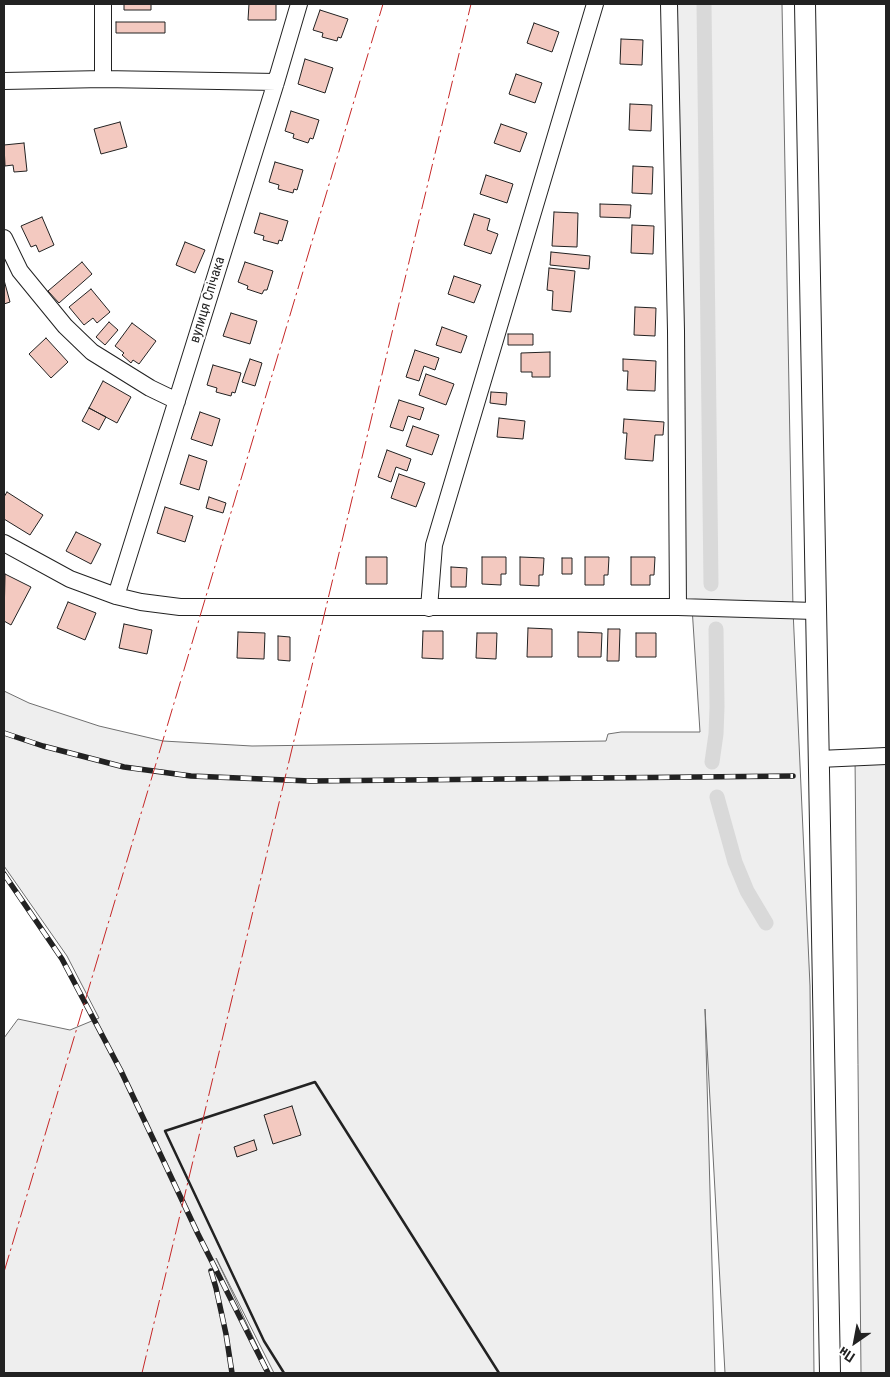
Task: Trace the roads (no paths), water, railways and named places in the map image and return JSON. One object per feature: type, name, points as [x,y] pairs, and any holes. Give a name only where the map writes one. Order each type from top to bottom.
[{"type":"main road","points":[[805,4],[830,1373]]},
{"type":"street","points":[[102,79],[103,4]]},
{"type":"street","name":"вулиця Спічака","points":[[116,596],[299,4]]},
{"type":"street","points":[[429,608],[434,545],[595,4]]},
{"type":"street","points":[[669,4],[676,331],[678,606]]},
{"type":"street","points":[[4,81],[102,79],[276,82]]},
{"type":"street","points":[[4,238],[20,271],[65,326],[92,352],[150,388],[177,401]]},
{"type":"street","points":[[4,543],[70,579],[116,596],[141,602],[180,607],[678,606],[816,611]]},
{"type":"street","points":[[819,759],[886,756]]},
{"type":"waterway","points":[[704,4],[711,584]]},
{"type":"waterway","points":[[712,762],[717,707],[716,629]]},
{"type":"waterway","points":[[717,797],[735,862],[747,891],[766,923]]},
{"type":"railway","points":[[4,733],[43,746],[124,767],[191,776],[310,781],[793,776]]},
{"type":"railway","points":[[4,874],[62,959],[121,1071],[198,1234],[268,1373]]},
{"type":"railway","points":[[211,1271],[226,1334],[232,1373]]}]
